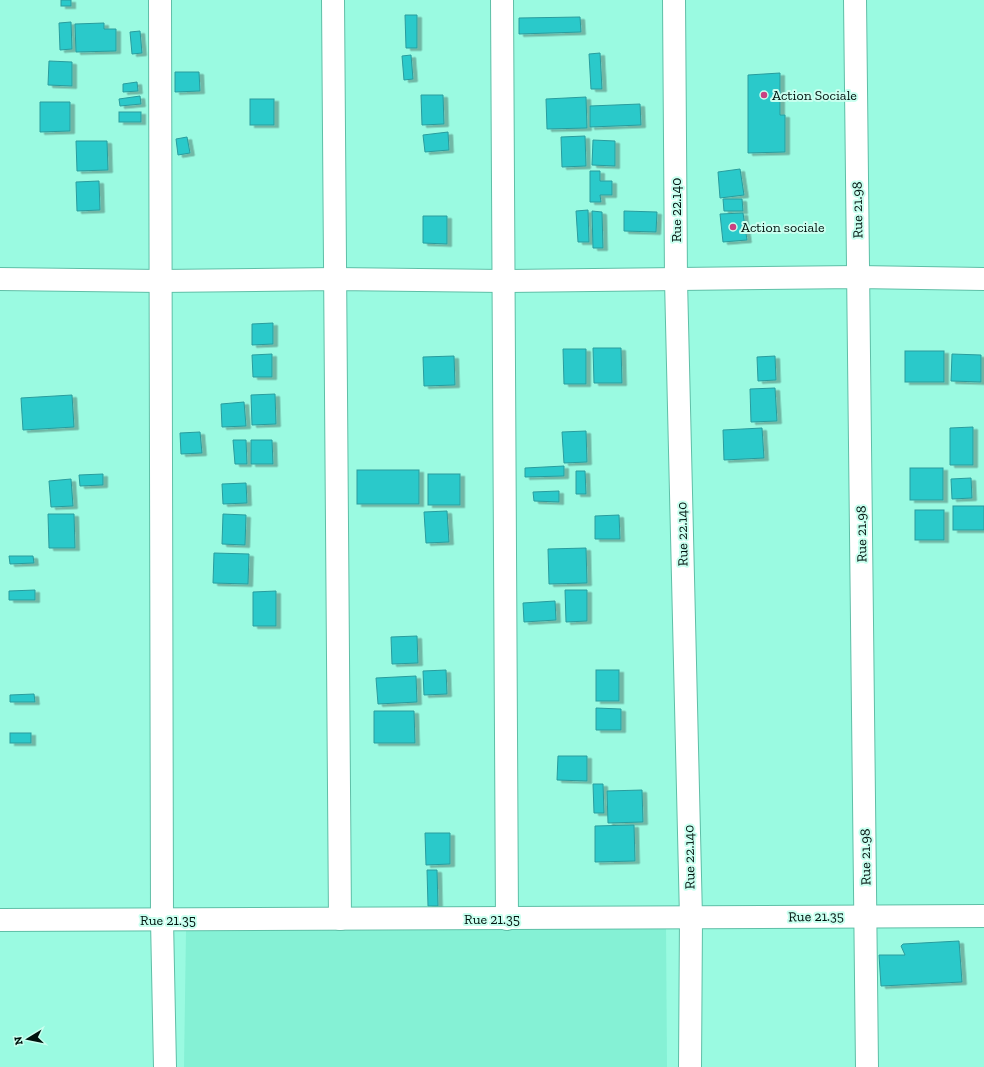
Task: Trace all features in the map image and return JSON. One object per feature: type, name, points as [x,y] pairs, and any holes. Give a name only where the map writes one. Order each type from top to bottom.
[{"type":"street","points":[[160,0],[162,920],[165,1067]]},
{"type":"street","points":[[333,0],[340,919]]},
{"type":"street","points":[[502,0],[506,919]]},
{"type":"street","name":"Rue 22.140","points":[[674,0],[676,280],[691,918],[690,1067]]},
{"type":"street","name":"Rue 21.98","points":[[855,0],[867,1067]]},
{"type":"street","points":[[0,279],[160,281],[335,279],[503,281],[858,277],[984,279]]},
{"type":"street","name":"Rue 21.35","points":[[0,920],[984,916]]},
{"type":"shaded area","points":[[666,922],[667,1067],[184,1067],[186,930]]},
{"type":"building","points":[[61,0],[71,0],[71,6],[61,6]]},
{"type":"building","points":[[405,15],[417,15],[417,48],[406,48]]},
{"type":"building","points":[[580,17],[581,32],[519,34],[519,18]]},
{"type":"building","points":[[71,22],[72,49],[60,50],[59,23]]},
{"type":"building","points":[[104,23],[104,29],[116,29],[116,51],[76,52],[75,24]]},
{"type":"building","points":[[140,31],[142,53],[132,54],[130,32]]},
{"type":"building","points":[[600,53],[602,89],[591,89],[589,54]]},
{"type":"building","points":[[411,55],[413,79],[404,80],[402,56]]},
{"type":"building","points":[[49,61],[72,62],[72,86],[48,85]]},
{"type":"building","points":[[175,72],[199,72],[200,91],[175,92]]},
{"type":"building","name":"Action Sociale","points":[[780,73],[780,115],[785,115],[785,152],[748,153],[748,75]]},
{"type":"building","points":[[137,82],[138,91],[123,92],[123,84]]},
{"type":"building","points":[[421,95],[443,95],[444,124],[422,125]]},
{"type":"building","points":[[140,96],[141,104],[120,106],[119,99]]},
{"type":"building","points":[[586,97],[587,128],[547,129],[546,99]]},
{"type":"building","points":[[250,99],[274,99],[274,125],[250,125]]},
{"type":"building","points":[[40,102],[70,102],[70,131],[40,132]]},
{"type":"building","points":[[640,104],[641,125],[590,127],[590,106]]},
{"type":"building","points":[[119,112],[141,112],[141,122],[119,122]]},
{"type":"building","points":[[448,132],[449,150],[425,152],[423,135]]},
{"type":"building","points":[[585,136],[586,166],[562,167],[561,137]]},
{"type":"building","points":[[187,137],[190,153],[178,155],[176,139]]},
{"type":"building","points":[[593,140],[615,141],[615,166],[592,165]]},
{"type":"building","points":[[76,141],[107,141],[108,170],[77,171]]},
{"type":"building","name":"Action Sociale","points":[[740,169],[744,195],[720,198],[718,172]]},
{"type":"building","points":[[590,171],[600,171],[600,181],[612,181],[612,195],[600,195],[601,202],[590,202]]},
{"type":"building","points":[[99,181],[100,210],[77,211],[76,182]]},
{"type":"building","name":"Action sociale","points":[[723,199],[742,199],[743,211],[724,211]]},
{"type":"building","points":[[588,210],[589,242],[578,242],[576,211]]},
{"type":"building","points":[[592,211],[602,212],[603,248],[593,248]]},
{"type":"building","points":[[624,211],[657,212],[656,232],[624,231]]},
{"type":"building","name":"Action sociale","points":[[743,213],[747,240],[723,242],[720,214]]},
{"type":"building","points":[[423,216],[447,216],[447,244],[423,243]]},
{"type":"building","points":[[273,323],[273,344],[252,345],[252,324]]},
{"type":"building","points":[[593,348],[621,348],[622,383],[594,383]]},
{"type":"building","points":[[563,349],[586,349],[586,384],[564,384]]},
{"type":"building","points":[[905,351],[944,351],[944,382],[905,382]]},
{"type":"building","points":[[272,354],[272,377],[253,377],[252,355]]},
{"type":"building","points":[[952,354],[981,355],[981,382],[951,381]]},
{"type":"building","points":[[454,356],[455,385],[424,386],[423,357]]},
{"type":"building","points":[[775,356],[776,380],[758,381],[757,357]]},
{"type":"building","points":[[775,388],[777,421],[751,422],[750,389]]},
{"type":"building","points":[[275,394],[276,424],[252,425],[251,395]]},
{"type":"building","points":[[72,395],[74,427],[23,430],[21,398]]},
{"type":"building","points":[[244,402],[246,426],[222,427],[221,404]]},
{"type":"building","points":[[973,427],[973,465],[950,465],[950,428]]},
{"type":"building","points":[[762,428],[764,458],[724,460],[723,430]]},
{"type":"building","points":[[586,431],[587,462],[564,463],[562,432]]},
{"type":"building","points":[[200,432],[202,453],[181,454],[180,433]]},
{"type":"building","points":[[233,440],[246,440],[247,464],[235,464]]},
{"type":"building","points":[[251,440],[272,440],[273,464],[251,464]]},
{"type":"building","points":[[564,466],[564,476],[525,477],[525,468]]},
{"type":"building","points":[[910,468],[943,468],[943,500],[910,500]]},
{"type":"building","points":[[357,470],[419,470],[419,504],[357,504]]},
{"type":"building","points":[[576,471],[585,471],[586,494],[576,494]]},
{"type":"building","points":[[103,474],[103,485],[80,486],[79,475]]},
{"type":"building","points":[[428,474],[460,474],[460,505],[428,505]]},
{"type":"building","points":[[971,478],[972,498],[952,499],[951,479]]},
{"type":"building","points":[[71,479],[73,506],[51,507],[49,481]]},
{"type":"building","points":[[246,483],[247,503],[223,504],[222,484]]},
{"type":"building","points":[[559,491],[559,502],[534,501],[533,492]]},
{"type":"building","points":[[953,506],[984,506],[984,530],[953,530]]},
{"type":"building","points":[[915,510],[944,510],[944,540],[915,540]]},
{"type":"building","points":[[447,511],[449,542],[426,543],[424,512]]},
{"type":"building","points":[[48,514],[74,514],[75,548],[49,548]]},
{"type":"building","points":[[223,514],[246,515],[245,545],[222,544]]},
{"type":"building","points":[[619,515],[620,539],[595,539],[595,516]]},
{"type":"building","points":[[586,548],[587,583],[549,584],[548,549]]},
{"type":"building","points":[[214,553],[249,554],[248,584],[213,583]]},
{"type":"building","points":[[9,556],[33,556],[34,563],[10,564]]},
{"type":"building","points":[[35,590],[35,600],[9,600],[9,591]]},
{"type":"building","points":[[565,590],[587,590],[587,621],[566,622]]},
{"type":"building","points":[[276,591],[276,626],[253,626],[253,592]]},
{"type":"building","points":[[555,601],[556,620],[524,622],[523,603]]},
{"type":"building","points":[[417,636],[418,663],[392,664],[391,637]]},
{"type":"building","points":[[446,670],[447,694],[424,695],[423,671]]},
{"type":"building","points":[[596,670],[619,670],[619,701],[596,701]]},
{"type":"building","points":[[416,676],[417,702],[378,704],[376,678]]},
{"type":"building","points":[[34,694],[35,702],[10,702],[10,695]]},
{"type":"building","points":[[596,708],[621,709],[621,730],[596,730]]},
{"type":"building","points":[[374,711],[414,711],[415,743],[374,743]]},
{"type":"building","points":[[10,733],[31,733],[31,743],[10,743]]},
{"type":"building","points":[[558,756],[587,756],[587,781],[557,780]]},
{"type":"building","points":[[593,784],[603,784],[604,813],[594,813]]},
{"type":"building","points":[[642,790],[643,822],[608,823],[607,791]]},
{"type":"building","points":[[634,825],[635,861],[595,862],[595,826]]},
{"type":"building","points":[[425,833],[450,833],[450,864],[426,865]]},
{"type":"building","points":[[427,870],[437,870],[438,906],[428,906]]},
{"type":"building","points":[[959,941],[962,982],[881,986],[879,955],[905,955],[901,946],[903,944]]},
{"type":"place","name":"Action Sociale","points":[[764,95]]},
{"type":"place","name":"Action sociale","points":[[733,227]]}]
